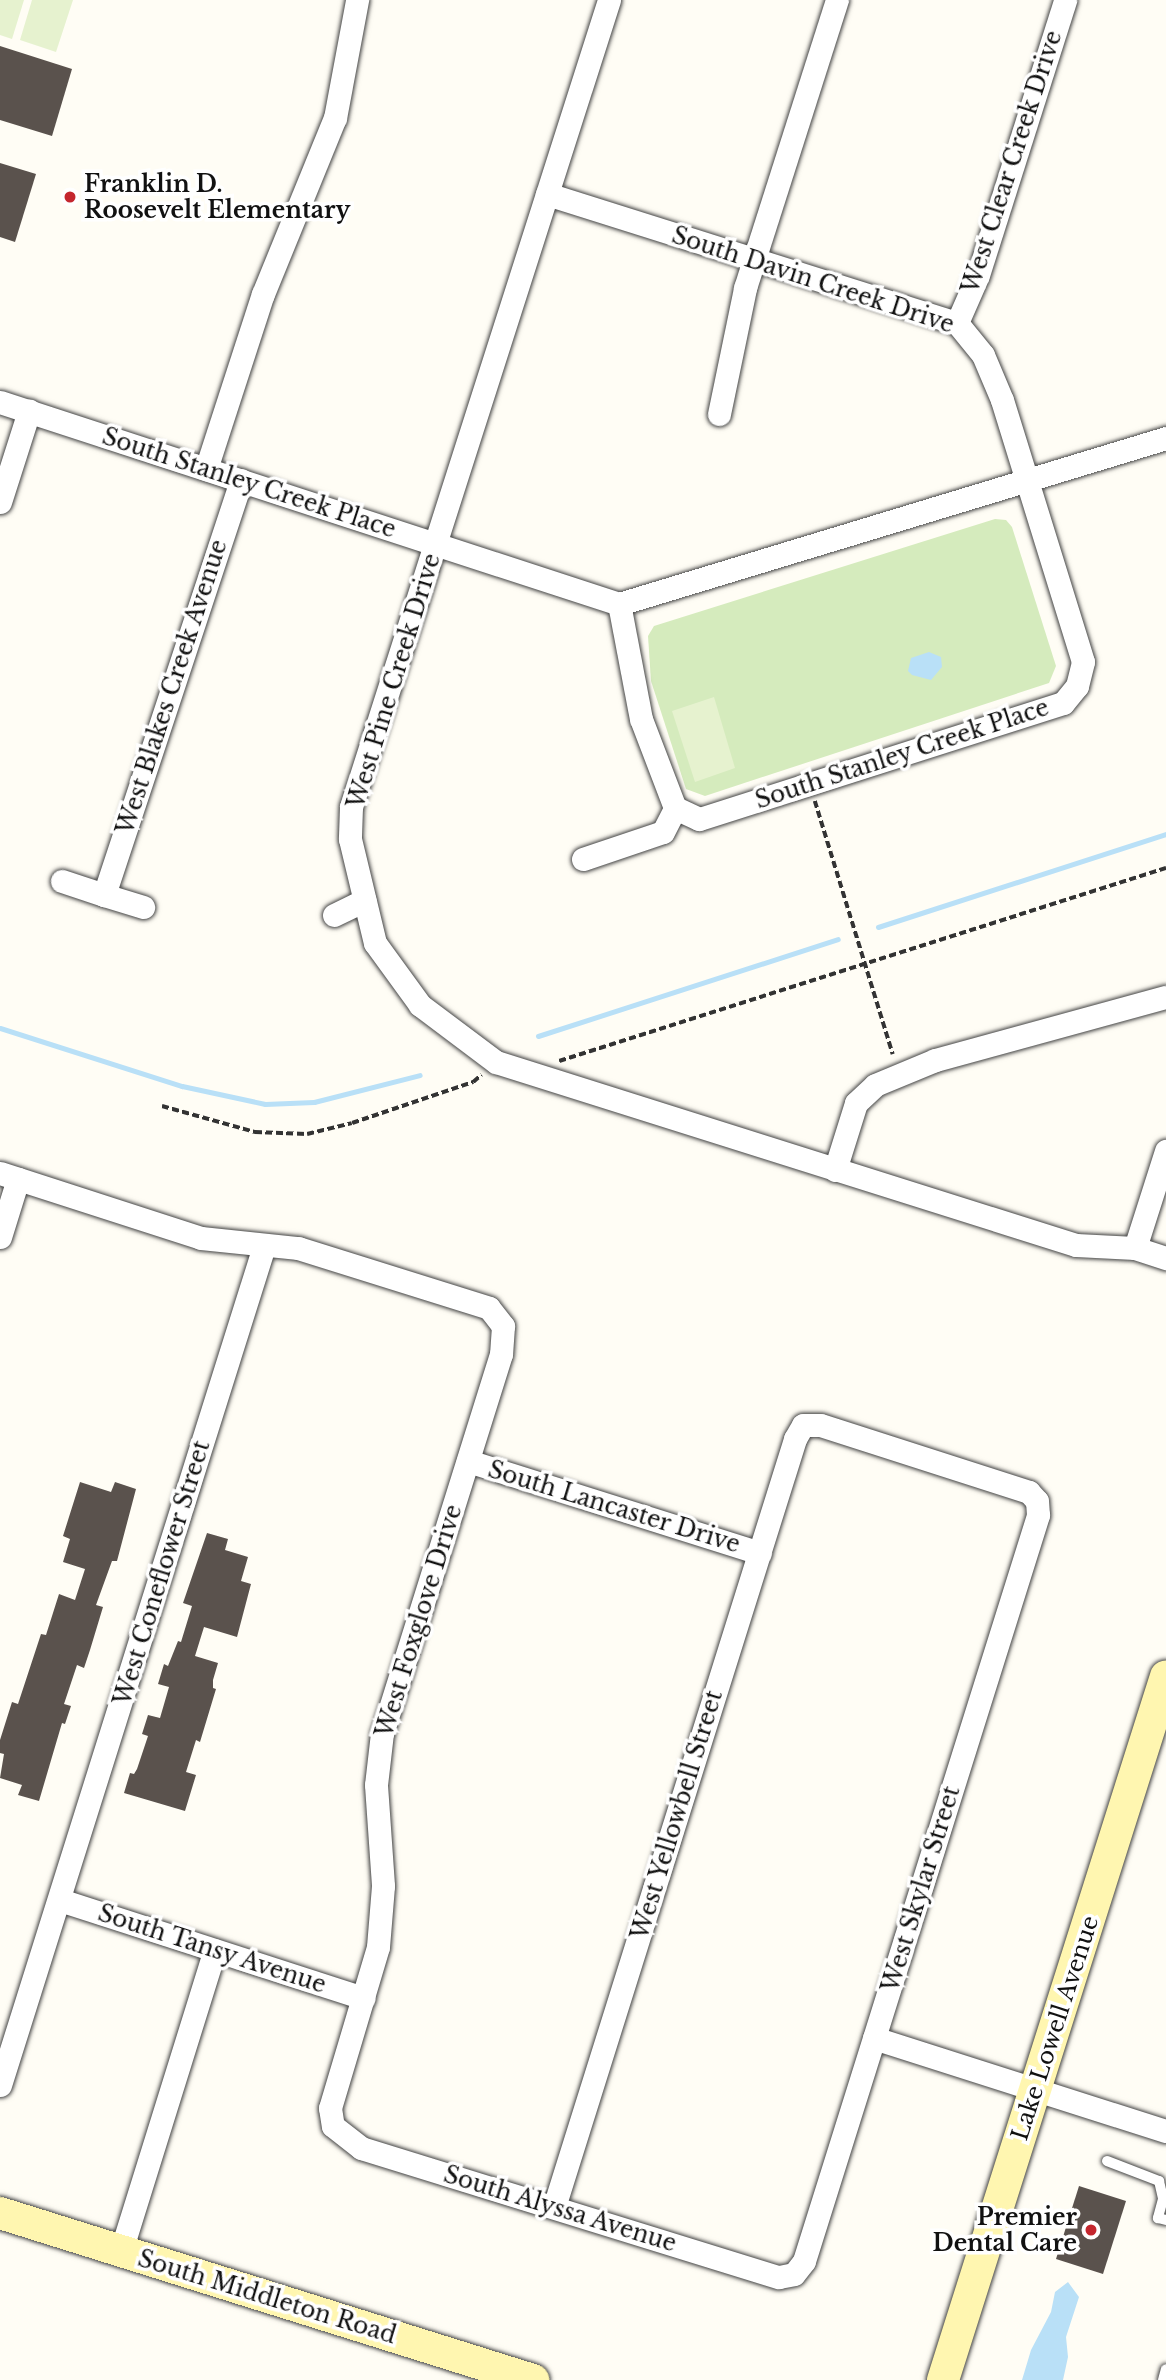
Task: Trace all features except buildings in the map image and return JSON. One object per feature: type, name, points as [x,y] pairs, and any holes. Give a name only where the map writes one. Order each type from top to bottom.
[{"type":"main road","name":"Lake Lowell Avenue","points":[[943,2380],[1166,1676]]},
{"type":"main road","name":"South Middleton Road","points":[[0,2213],[533,2380]]},
{"type":"street","points":[[206,469],[263,294],[335,118],[357,0]]},
{"type":"street","name":"West Pine Creek Drive","points":[[610,0],[351,807],[350,839],[375,943],[420,1005],[496,1062],[1076,1245],[1135,1248],[1166,1258]]},
{"type":"street","points":[[719,414],[727,365],[753,259],[837,0]]},
{"type":"street","name":"West Clear Creek Drive","points":[[957,323],[978,275],[1065,0]]},
{"type":"street","name":"South Davin Creek Drive","points":[[547,194],[957,323],[983,355],[1028,478]]},
{"type":"street","name":"South Stanley Creek Place","points":[[0,402],[619,604]]},
{"type":"street","points":[[0,502],[29,411]]},
{"type":"street","points":[[583,859],[663,832],[675,808],[641,719],[619,604],[1166,438]]},
{"type":"street","name":"South Stanley Creek Place","points":[[675,808],[699,819],[1063,703],[1077,686],[1083,662],[1028,478]]},
{"type":"street","name":"West Blakes Creek Avenue","points":[[104,894],[241,480]]},
{"type":"street","points":[[62,881],[144,908]]},
{"type":"street","points":[[334,915],[365,900]]},
{"type":"street","points":[[835,1170],[856,1103],[875,1085],[899,1073],[1076,1019],[1166,997]]},
{"type":"street","points":[[1135,1248],[1166,1151]]},
{"type":"street","points":[[0,1237],[9,1176],[201,1238],[264,1246]]},
{"type":"street","name":"West Foxglove Drive","points":[[264,1246],[298,1248],[489,1308],[503,1326],[501,1354],[382,1733],[376,1785],[383,1886],[378,1947],[365,1998],[330,2108],[332,2126]]},
{"type":"street","name":"West Coneflower Street","points":[[0,2085],[264,1246]]},
{"type":"street","name":"West Yellowbell Street","points":[[554,2207],[795,1439],[803,1425],[820,1425],[1029,1492],[1037,1501]]},
{"type":"street","name":"South Lancaster Drive","points":[[468,1461],[760,1553]]},
{"type":"street","name":"West Skylar Street","points":[[794,2274],[804,2261],[1038,1515],[1037,1501]]},
{"type":"street","name":"South Tansy Avenue","points":[[60,1900],[365,1998]]},
{"type":"street","points":[[121,2251],[215,1950]]},
{"type":"street","points":[[874,2038],[1166,2131]]},
{"type":"street","name":"South Alyssa Avenue","points":[[332,2126],[361,2148],[779,2277],[794,2274]]},
{"type":"lane","points":[[1107,2161],[1159,2181],[1163,2199],[1158,2218],[1166,2220]]},
{"type":"lane","points":[[1163,2380],[1166,2370]]},
{"type":"path","points":[[810,784],[899,1073]]},
{"type":"path","points":[[552,1081],[560,1058],[1166,868]]},
{"type":"path","points":[[162,1106],[255,1132],[307,1134],[352,1123],[473,1082],[496,1062]]},
{"type":"green space","points":[[0,0],[24,0],[12,39],[0,35]]},
{"type":"green space","points":[[32,0],[73,0],[56,52],[20,40]]},
{"type":"green space","points":[[995,519],[1006,520],[1012,527],[1056,666],[1049,683],[705,796],[686,789],[651,681],[648,636],[654,626]]},
{"type":"green space","points":[[714,697],[735,768],[695,782],[672,711]]},
{"type":"water","points":[[929,652],[941,657],[942,667],[931,680],[912,675],[908,671],[911,658]]},
{"type":"water","points":[[1068,2282],[1079,2297],[1066,2337],[1068,2357],[1063,2380],[1022,2380],[1031,2350],[1051,2312],[1055,2292]]},
{"type":"waterway","points":[[878,927],[1166,834]]},
{"type":"waterway","points":[[538,1036],[838,939]]},
{"type":"waterway","points":[[0,1028],[182,1086],[265,1104],[314,1102],[420,1075]]},
{"type":"place","name":"Franklin D. Roosevelt Elementary","points":[[70,197]]},
{"type":"place","name":"Premier Dental Care","points":[[1091,2230]]}]
